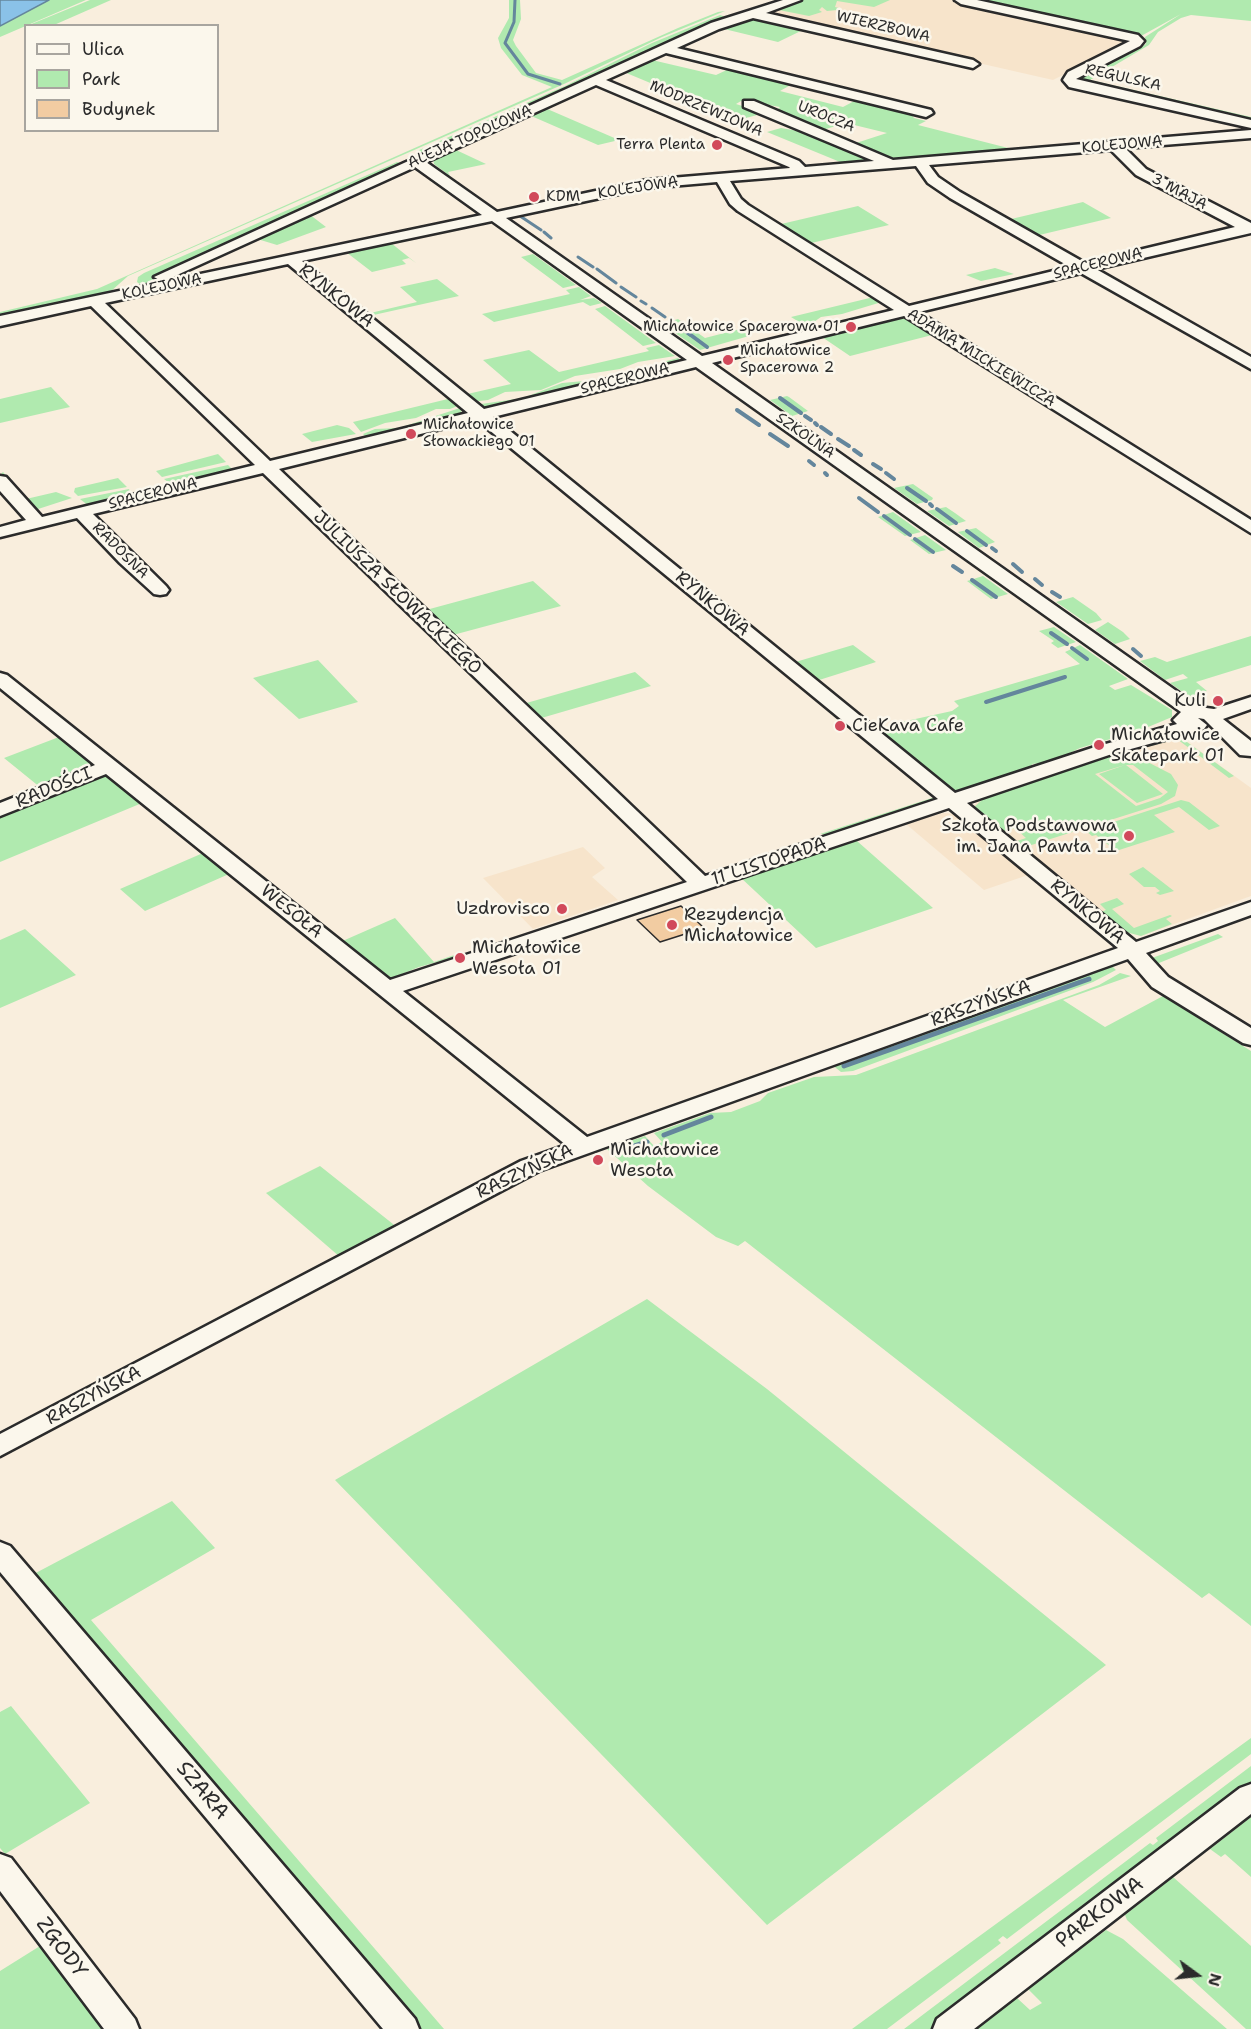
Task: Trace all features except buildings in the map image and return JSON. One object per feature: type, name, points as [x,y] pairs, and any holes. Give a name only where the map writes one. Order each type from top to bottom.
[{"type":"street","name":"ALEJA TOPOLOWA","points":[[160,287],[157,281],[169,273],[595,80],[715,26],[795,0]]},
{"type":"street","name":"REGULSKA","points":[[961,0],[1134,38],[1137,40],[1136,43],[1073,75],[1069,80],[1074,84],[1251,124]]},
{"type":"street","name":"WIERZBOWA","points":[[751,13],[974,64]]},
{"type":"street","points":[[665,49],[926,113]]},
{"type":"street","name":"MODRZEWIOWA","points":[[595,80],[794,164],[801,171]]},
{"type":"street","name":"UROCZA","points":[[748,104],[889,163]]},
{"type":"street","name":"KOLEJOWA","points":[[0,321],[646,184],[1251,134]]},
{"type":"street","name":"3 MAJA","points":[[1114,145],[1142,172],[1250,228]]},
{"type":"street","name":"SZKOLNA","points":[[417,161],[1201,720],[1236,748],[1249,753]]},
{"type":"street","points":[[919,161],[942,188],[1251,364]]},
{"type":"street","name":"ADAMA MICKIEWICZA","points":[[721,177],[739,206],[1251,528]]},
{"type":"street","name":"SPACEROWA","points":[[0,532],[905,310],[1250,228]]},
{"type":"street","name":"RYNKOWA","points":[[290,260],[1119,937],[1160,982],[1251,1038]]},
{"type":"street","name":"JULIUSZA SŁOWACKIEGO","points":[[94,301],[700,884]]},
{"type":"street","points":[[0,481],[38,522]]},
{"type":"street","name":"RADOSNA","points":[[81,512],[126,560],[160,590]]},
{"type":"street","name":"WESOŁA","points":[[0,679],[583,1146]]},
{"type":"street","name":"11 LISTOPADA","points":[[386,989],[1151,736],[1164,735],[1251,703]]},
{"type":"street","name":"RADOŚCI","points":[[0,810],[109,766]]},
{"type":"street","name":"RASZYŃSKA","points":[[0,1446],[521,1170],[1251,908]]},
{"type":"street","name":"SZARA","points":[[0,1553],[403,2029]]},
{"type":"street","name":"PARKOWA","points":[[949,2029],[1251,1797]]},
{"type":"street","name":"ZGODY","points":[[0,1867],[123,2029]]},
{"type":"shaded area","points":[[803,0],[952,0],[1075,27],[1077,31],[1084,33],[1098,32],[1125,38],[1129,42],[1053,80],[759,13]]},
{"type":"shaded area","name":"Szkoła Podstawowa im. Jana Pawła II","points":[[1170,738],[1185,740],[1251,788],[1251,896],[1141,936],[1126,932],[972,809],[978,801]]},
{"type":"shaded area","points":[[943,813],[958,814],[1028,875],[984,890],[906,824]]},
{"type":"shaded area","points":[[583,847],[605,868],[592,877],[618,900],[533,929],[483,878]]},
{"type":"green space","points":[[49,0],[86,0],[30,24],[24,24],[24,27],[0,37],[0,26]]},
{"type":"green space","points":[[90,0],[111,0],[56,24],[31,24]]},
{"type":"green space","points":[[509,0],[520,0],[521,19],[513,40],[516,46],[536,73],[562,80],[678,28],[725,11],[128,276],[110,292],[0,315],[0,312],[97,289],[552,87],[522,75],[501,48],[498,38],[509,18]]},
{"type":"green space","points":[[802,0],[890,0],[874,7],[837,1],[835,7],[839,8],[837,10],[827,11],[822,7],[819,10],[822,12],[809,16],[774,9]]},
{"type":"green space","points":[[974,0],[1251,0],[1251,21],[1191,15],[1181,18],[1158,32],[1149,45],[1090,80],[1251,117],[1251,121],[1079,79],[1146,44],[1145,37],[1181,14],[1141,36]]},
{"type":"green space","points":[[720,15],[729,18],[624,64],[616,64],[619,66],[426,155],[417,151],[565,86],[652,43]]},
{"type":"green space","points":[[751,16],[807,28],[778,42],[720,28]]},
{"type":"green space","points":[[652,60],[716,75],[731,68],[794,83],[780,91],[843,107],[858,99],[909,112],[914,118],[926,121],[918,125],[1016,150],[891,160],[853,144],[887,133],[846,123],[819,131],[779,113],[777,110],[780,107],[741,101],[736,104],[764,113],[739,120],[624,72]]},
{"type":"green space","points":[[545,108],[619,140],[598,145],[529,115]]},
{"type":"green space","points":[[781,128],[821,135],[882,161],[845,164],[767,132]]},
{"type":"green space","points":[[454,149],[486,164],[448,172],[450,176],[434,164],[433,157]]},
{"type":"green space","points":[[397,162],[404,164],[157,276],[150,283],[141,285],[137,282],[138,277],[144,273]]},
{"type":"green space","points":[[1083,202],[1111,218],[1035,236],[1007,220]]},
{"type":"green space","points":[[858,206],[889,225],[807,244],[777,225]]},
{"type":"green space","points":[[309,214],[326,227],[277,245],[254,238]]},
{"type":"green space","points":[[393,241],[391,243],[416,263],[409,258],[402,260],[406,264],[372,272],[346,252],[303,261]]},
{"type":"green space","points":[[533,254],[576,285],[563,288],[521,257]]},
{"type":"green space","points":[[995,268],[1014,274],[981,281],[966,275]]},
{"type":"green space","points":[[437,279],[459,296],[369,316],[366,314],[417,302],[400,287]]},
{"type":"green space","points":[[579,287],[591,296],[580,300],[594,298],[602,303],[590,306],[583,302],[494,322],[482,314],[570,294],[566,290]]},
{"type":"green space","points":[[878,296],[885,301],[842,314],[821,317],[811,324],[804,325],[791,317]]},
{"type":"green space","points":[[605,306],[656,343],[643,346],[595,309]]},
{"type":"green space","points":[[903,315],[936,334],[850,356],[822,337],[795,344],[792,342]]},
{"type":"green space","points":[[678,319],[705,338],[740,329],[749,336],[700,350],[662,324]]},
{"type":"green space","points":[[659,345],[675,356],[638,362],[620,369],[575,376],[541,390],[505,392],[488,400],[471,402],[463,395],[511,384],[483,360],[529,350],[559,372],[649,351],[646,348]]},
{"type":"green space","points":[[678,358],[682,361],[489,408],[474,405],[523,398],[562,383],[595,380]]},
{"type":"green space","points":[[51,387],[70,407],[0,423],[0,399]]},
{"type":"green space","points":[[787,396],[808,411],[792,416],[770,400]]},
{"type":"green space","points":[[452,398],[460,405],[450,409],[436,409],[416,418],[385,423],[361,432],[353,422]]},
{"type":"green space","points":[[463,407],[460,415],[367,438],[363,434],[375,429],[399,428]]},
{"type":"green space","points":[[337,425],[349,428],[356,434],[312,442],[302,434]]},
{"type":"green space","points":[[218,454],[226,462],[162,477],[156,471]]},
{"type":"green space","points":[[228,465],[234,471],[173,486],[164,479]]},
{"type":"green space","points":[[3,472],[26,499],[56,492],[72,498],[32,511],[0,475]]},
{"type":"green space","points":[[118,478],[127,487],[78,496],[74,492],[75,488]]},
{"type":"green space","points":[[913,484],[933,498],[932,500],[917,504],[894,488]]},
{"type":"green space","points":[[129,489],[132,496],[90,507],[80,499]]},
{"type":"green space","points":[[946,507],[966,521],[949,526],[927,511]]},
{"type":"green space","points":[[893,512],[921,532],[905,536],[878,517]]},
{"type":"green space","points":[[976,528],[995,542],[979,548],[958,532]]},
{"type":"green space","points":[[925,535],[946,550],[929,554],[910,540]]},
{"type":"green space","points":[[983,576],[1008,594],[991,599],[967,581]]},
{"type":"green space","points":[[533,581],[561,606],[453,635],[423,609],[427,608],[426,610]]},
{"type":"green space","points":[[1073,597],[1102,620],[1088,624],[1056,602]]},
{"type":"green space","points":[[1108,622],[1130,639],[1115,644],[1095,630]]},
{"type":"green space","points":[[1054,627],[1076,642],[1058,648],[1051,643],[1054,641],[1039,631]]},
{"type":"green space","points":[[1251,636],[1251,665],[1196,682],[1207,691],[1202,692],[1205,696],[1194,700],[1170,683],[1188,678],[1183,674],[1165,680],[1140,661],[1155,657],[1167,662]]},
{"type":"green space","points":[[853,645],[876,662],[816,681],[792,663]]},
{"type":"green space","points":[[1080,645],[1128,679],[1109,686],[1115,690],[1131,685],[1172,710],[1172,717],[1141,730],[1080,748],[1051,762],[1032,764],[1032,768],[961,792],[954,790],[877,731],[897,723],[952,711],[959,706],[954,701],[1080,664],[1065,652]]},
{"type":"green space","points":[[318,660],[358,702],[299,719],[253,678]]},
{"type":"green space","points":[[635,672],[651,686],[538,719],[537,714],[523,704]]},
{"type":"green space","points":[[59,737],[91,762],[87,770],[41,788],[4,758]]},
{"type":"green space","points":[[1180,737],[1234,776],[1229,778],[1177,739],[1128,752],[1171,774],[1178,785],[1175,796],[1161,804],[1022,848],[1010,839],[1017,841],[1026,838],[1015,828],[1002,832],[972,809],[982,800],[979,797],[1139,743]],"holes":[[[1125,765],[1099,774],[1137,803],[1163,794],[1126,765],[1133,765],[1168,792],[1160,798],[1136,806],[1095,774]]]},
{"type":"green space","points":[[102,772],[142,803],[0,862],[0,814]]},
{"type":"green space","points":[[935,797],[929,803],[832,835],[820,834]]},
{"type":"green space","points":[[1181,800],[1189,802],[1220,826],[1209,830],[1179,807],[1154,815],[1175,832],[1116,851],[1096,835],[1092,836],[1086,831]]},
{"type":"green space","points":[[861,837],[862,839],[857,841],[933,908],[816,948],[740,877]]},
{"type":"green space","points":[[203,853],[229,874],[145,911],[120,889]]},
{"type":"green space","points":[[1143,867],[1174,891],[1160,895],[1156,893],[1160,891],[1155,887],[1144,887],[1129,874]]},
{"type":"green space","points":[[1117,898],[1124,904],[1112,909],[1134,928],[1170,915],[1172,916],[1166,919],[1172,924],[1141,936],[1126,932],[1101,912],[1106,910],[1100,904]]},
{"type":"green space","points":[[395,918],[434,962],[460,953],[462,955],[419,967],[392,978],[378,970],[374,972],[338,943]]},
{"type":"green space","points":[[25,929],[76,975],[0,1008],[0,940]]},
{"type":"green space","points":[[1218,934],[1223,937],[1159,963],[1159,969],[1152,962],[1152,958]]},
{"type":"green space","points":[[1109,963],[1116,970],[1093,982],[853,1071],[841,1072],[831,1064]]},
{"type":"green space","points":[[1120,973],[1131,976],[1063,1000],[1105,1027],[1163,996],[1251,1051],[1251,1626],[1209,1593],[1202,1598],[745,1241],[738,1246],[716,1237],[648,1186],[607,1149],[645,1136],[654,1146],[662,1142],[654,1133],[710,1113],[731,1112],[760,1101],[768,1093],[814,1077],[856,1075],[1099,985]]},
{"type":"green space","points":[[320,1166],[398,1228],[340,1257],[266,1193]]},
{"type":"green space","points":[[647,1299],[767,1389],[1106,1665],[767,1925],[335,1480]]},
{"type":"green space","points":[[172,1501],[215,1548],[91,1620],[444,2029],[414,2029],[30,1576]]},
{"type":"green space","points":[[11,1706],[90,1803],[5,1854],[0,1848],[0,1712]]},
{"type":"green space","points":[[1251,1738],[1251,1754],[1007,1939],[1003,1936],[998,1940],[1001,1943],[887,2029],[852,2029]]},
{"type":"green space","points":[[1251,1766],[1251,1785],[932,2029],[904,2029],[1150,1843],[1153,1845],[1158,1841],[1156,1838]]},
{"type":"green space","points":[[1251,1817],[1251,1877],[1225,1854],[1221,1857],[1210,1849]]},
{"type":"green space","points":[[1173,1877],[1251,1946],[1251,2029],[1246,2029],[1127,1920],[1125,1915]]},
{"type":"green space","points":[[1106,1930],[1123,1939],[1227,2029],[977,2029],[1017,1998],[1030,2010],[1042,2003],[1028,1989]]},
{"type":"green space","points":[[40,1946],[102,2029],[0,2029],[0,1971]]},
{"type":"water","points":[[0,0],[49,0],[0,26]]},
{"type":"waterway","points":[[515,0],[514,22],[505,43],[528,74],[560,84]]},
{"type":"waterway","points":[[424,153],[472,132]]},
{"type":"waterway","points":[[395,167],[401,164]]},
{"type":"waterway","points":[[520,216],[541,230]]},
{"type":"waterway","points":[[544,232],[551,238]]},
{"type":"waterway","points":[[578,257],[593,267]]},
{"type":"waterway","points":[[597,269],[616,283]]},
{"type":"waterway","points":[[621,287],[636,297]]},
{"type":"waterway","points":[[641,301],[646,304]]},
{"type":"waterway","points":[[652,308],[665,317]]},
{"type":"waterway","points":[[672,322],[690,335]]},
{"type":"waterway","points":[[688,333],[707,347]]},
{"type":"waterway","points":[[780,398],[801,413]]},
{"type":"waterway","points":[[737,410],[759,425]]},
{"type":"waterway","points":[[805,416],[811,420]]},
{"type":"waterway","points":[[821,427],[831,434]]},
{"type":"waterway","points":[[770,434],[788,446]]},
{"type":"waterway","points":[[838,439],[849,446]]},
{"type":"waterway","points":[[854,450],[861,455]]},
{"type":"waterway","points":[[809,461],[814,465]]},
{"type":"waterway","points":[[873,464],[881,469]]},
{"type":"waterway","points":[[886,473],[894,479]]},
{"type":"waterway","points":[[907,488],[926,501]]},
{"type":"waterway","points":[[859,498],[878,512]]},
{"type":"waterway","points":[[937,509],[956,523]]},
{"type":"waterway","points":[[884,516],[910,535]]},
{"type":"waterway","points":[[967,531],[986,545]]},
{"type":"waterway","points":[[915,539],[933,552]]},
{"type":"waterway","points":[[992,548],[996,551]]},
{"type":"waterway","points":[[1013,564],[1022,572]]},
{"type":"waterway","points":[[953,566],[962,572]]},
{"type":"waterway","points":[[1035,579],[1042,585]]},
{"type":"waterway","points":[[972,580],[996,597]]},
{"type":"waterway","points":[[1052,592],[1060,597]]},
{"type":"waterway","points":[[1051,633],[1067,644]]},
{"type":"waterway","points":[[1072,648],[1087,659]]},
{"type":"waterway","points":[[1133,649],[1141,656]]},
{"type":"waterway","points":[[986,702],[1065,677]]},
{"type":"waterway","points":[[844,1066],[1089,979]]},
{"type":"waterway","points":[[664,1135],[711,1117]]},
{"type":"waterway","points":[[619,1151],[647,1142]]},
{"type":"place","name":"Terra Plenta","points":[[717,145]]},
{"type":"place","name":"KDM","points":[[534,197]]},
{"type":"place","name":"Michałowice Spacerowa 01","points":[[851,327]]},
{"type":"place","name":"Michałowice Spacerowa 2","points":[[728,360]]},
{"type":"place","name":"Michałowice Słowackiego 01","points":[[411,434]]},
{"type":"place","name":"Kuli","points":[[1218,701]]},
{"type":"place","name":"CieKava Cafe","points":[[840,726]]},
{"type":"place","name":"Michałowice Skatepark 01","points":[[1099,745]]},
{"type":"place","name":"Szkoła Podstawowa im. Jana Pawła II","points":[[1129,836]]},
{"type":"place","name":"Uzdrovisco","points":[[562,909]]},
{"type":"place","name":"Rezydencja Michałowice","points":[[672,925]]},
{"type":"place","name":"Michałowice Wesoła 01","points":[[460,958]]},
{"type":"place","name":"Michałowice Wesoła","points":[[598,1160]]}]
